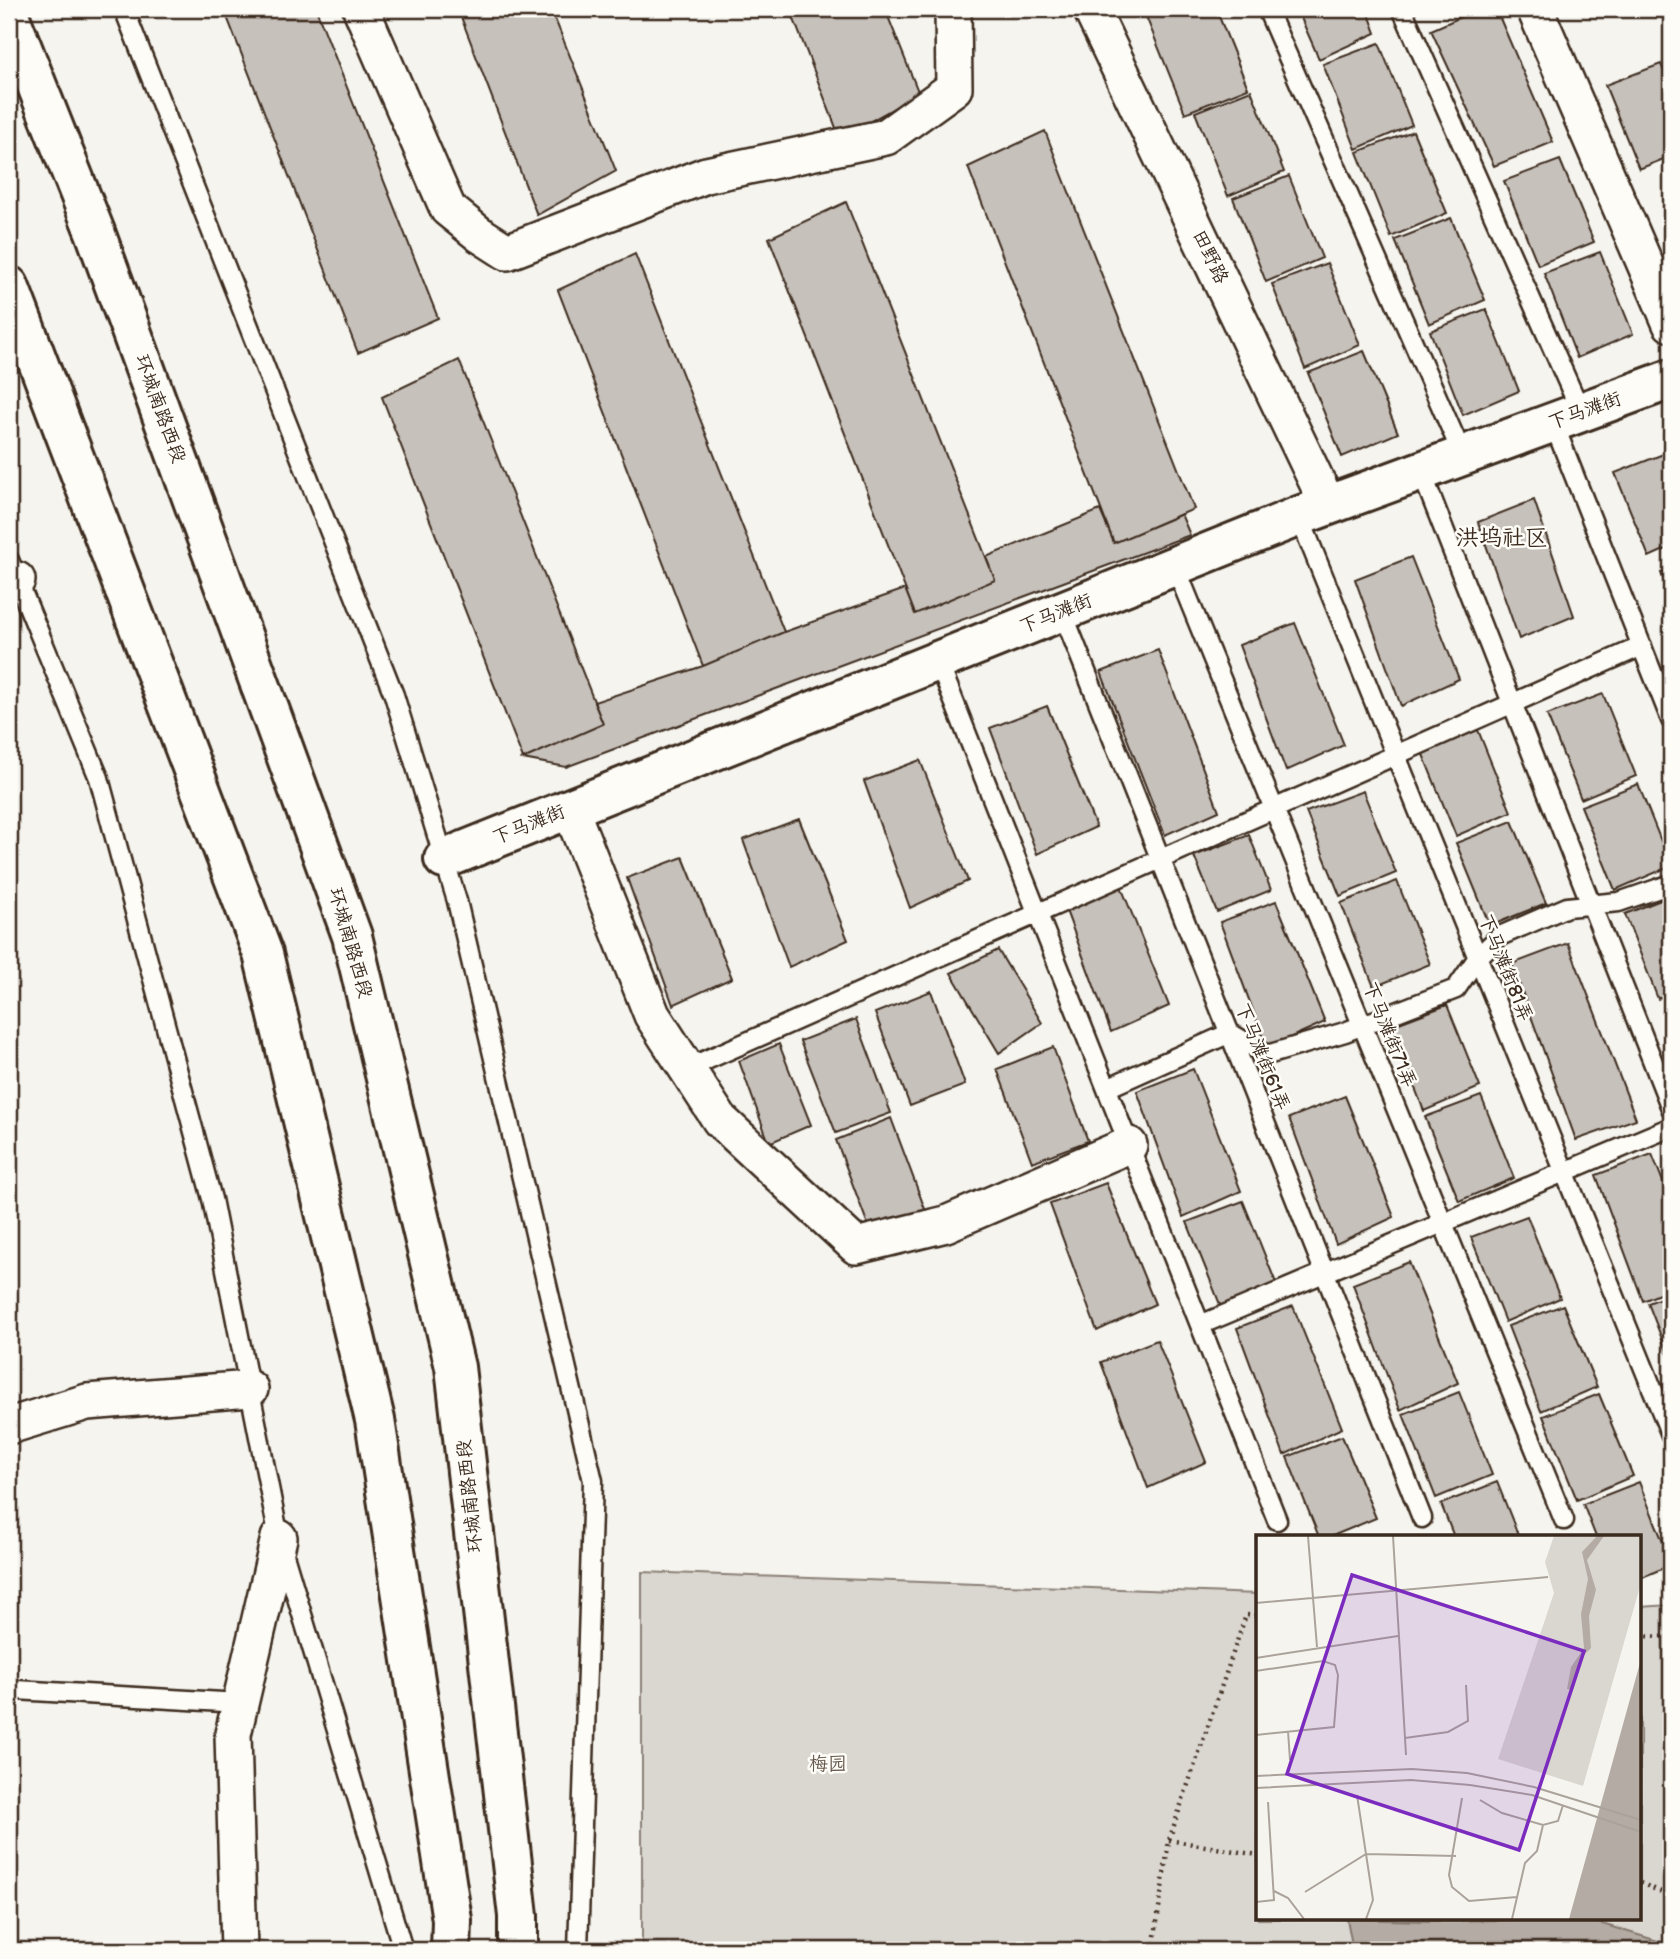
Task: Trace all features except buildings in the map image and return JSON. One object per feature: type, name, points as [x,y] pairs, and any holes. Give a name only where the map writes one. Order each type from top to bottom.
[{"type":"main road","name":"环城南路西段","points":[[9,15],[95,232],[352,936],[455,1367],[518,1933]]},
{"type":"main road","points":[[9,286],[263,954],[375,1420],[451,1935]]},
{"type":"main road","name":"下马滩街","points":[[444,859],[1314,511],[1671,379]]},
{"type":"street","points":[[361,9],[448,209],[478,234],[507,253],[706,175],[886,137],[954,88],[953,9]]},
{"type":"street","name":"田野路","points":[[1091,9],[1314,511]]},
{"type":"street","points":[[1537,9],[1671,324]]},
{"type":"street","points":[[570,808],[652,1015],[686,1069],[720,1120],[856,1246],[947,1224],[1129,1144]]},
{"type":"street","points":[[11,1418],[87,1402],[250,1389]]},
{"type":"street","points":[[239,1950],[233,1734],[279,1538]]},
{"type":"lane","points":[[124,9],[394,695],[460,914],[593,1480],[578,1950]]},
{"type":"lane","points":[[1267,9],[1463,456]]},
{"type":"lane","points":[[1402,9],[1567,417],[1642,646],[1671,720]]},
{"type":"lane","points":[[1421,471],[1671,1108]]},
{"type":"lane","name":"下马滩街81弄","points":[[1314,511],[1396,755],[1671,1434]]},
{"type":"lane","name":"下马滩街71弄","points":[[1175,566],[1564,1520]]},
{"type":"lane","points":[[11,575],[99,778],[212,1199],[279,1538],[401,1947]]},
{"type":"lane","name":"下马滩街61弄","points":[[1062,611],[1422,1518]]},
{"type":"lane","points":[[686,1069],[1642,646]]},
{"type":"lane","points":[[938,661],[1277,1520]]},
{"type":"lane","points":[[1107,1088],[1230,1033],[1267,1055],[1362,1025],[1456,989],[1478,957],[1500,936],[1567,907],[1619,902],[1671,884]]},
{"type":"lane","points":[[1200,1325],[1671,1127]]},
{"type":"lane","points":[[11,1685],[240,1703]]},
{"type":"path","points":[[1153,1950],[1169,1840],[1246,1615],[1256,1616]]},
{"type":"path","points":[[1642,1636],[1671,1637]]},
{"type":"path","points":[[1169,1840],[1256,1855]]},
{"type":"path","points":[[1642,1884],[1671,1896]]},
{"type":"green space","name":"梅园","points":[[642,1572],[1256,1594],[1256,1920],[1642,1920],[1642,1607],[1671,1605],[1671,1950],[642,1950]]},
{"type":"shaded area","points":[[1347,1920],[1589,1920],[1671,1945],[1671,1950],[1353,1950]]},
{"type":"district","name":"洪坞社区","points":[[1502,538]]}]
